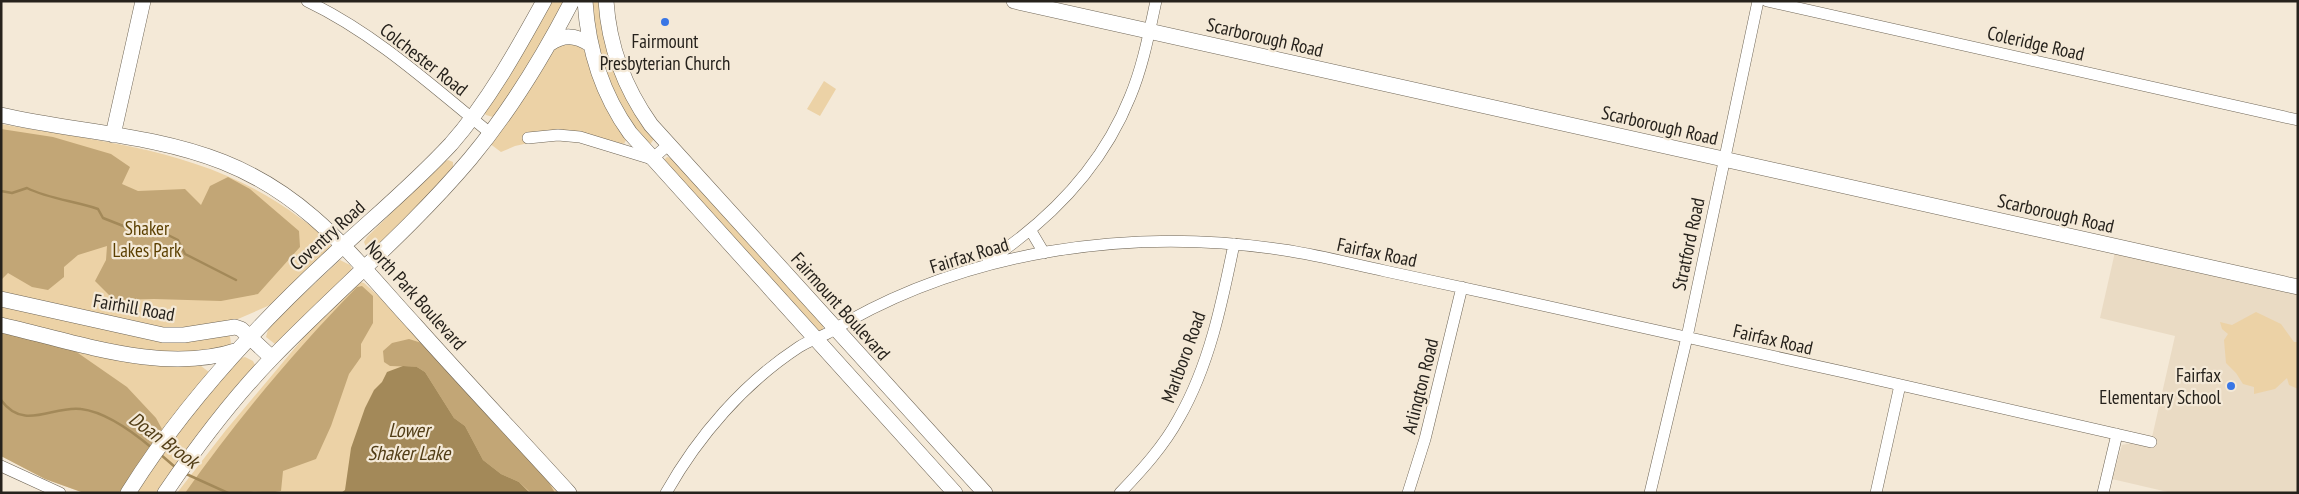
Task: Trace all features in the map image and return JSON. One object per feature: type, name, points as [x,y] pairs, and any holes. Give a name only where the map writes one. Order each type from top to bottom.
[{"type":"main road","points":[[113,135],[143,1]]},
{"type":"main road","name":"Coventry Road","points":[[128,493],[170,434],[237,351],[253,340],[345,245],[405,192],[452,142],[513,56],[544,1]]},
{"type":"main road","points":[[168,488],[272,358],[366,268],[452,180],[490,133],[522,87],[549,44],[572,1]]},
{"type":"main road","points":[[585,1],[590,44],[599,75],[612,103],[630,133],[955,493]]},
{"type":"main road","name":"Fairmount Boulevard","points":[[606,1],[611,37],[621,73],[640,109],[668,145],[985,493]]},
{"type":"main road","name":"Scarborough Road","points":[[1014,1],[2298,287]]},
{"type":"main road","points":[[549,44],[568,36],[580,38],[590,44]]},
{"type":"main road","name":"North Park Boulevard","points":[[1,116],[179,147],[224,162],[252,175],[304,208],[345,245],[416,326],[569,493]]},
{"type":"main road","name":"Fairhill Road","points":[[1,299],[148,332],[184,335],[234,327],[241,328],[272,358]]},
{"type":"main road","points":[[1,325],[160,360],[203,359],[237,351]]},
{"type":"street","name":"Colchester Road","points":[[307,1],[358,30],[405,62],[490,133]]},
{"type":"street","points":[[980,266],[1031,231],[1088,173],[1105,148],[1131,96],[1150,32],[1156,1]]},
{"type":"street","name":"Stratford Road","points":[[1650,493],[1687,337],[1723,159],[1758,1]]},
{"type":"street","name":"Coleridge Road","points":[[1767,1],[2298,120]]},
{"type":"street","points":[[528,138],[558,135],[580,137],[652,159],[668,145]]},
{"type":"street","points":[[1031,231],[1044,254]]},
{"type":"street","name":"Fairfax Road","points":[[666,493],[680,468],[748,386],[800,346],[816,339],[875,305],[980,266],[1044,254],[1131,243],[1189,242],[1234,244],[1284,250],[1462,287],[2151,442]]},
{"type":"street","name":"Marlboro Road","points":[[1120,493],[1142,470],[1179,419],[1202,368],[1223,299],[1234,244]]},
{"type":"street","name":"Arlington Road","points":[[1408,493],[1425,439],[1462,287]]},
{"type":"street","points":[[1876,493],[1900,385]]},
{"type":"street","points":[[2103,493],[2117,434]]},
{"type":"street","points":[[1,466],[60,493]]},
{"type":"shaded area","name":"Fairfax Elementary School","points":[[2115,252],[2298,293],[2298,493],[2172,493],[2112,479],[2122,445],[2132,443],[2150,446],[2175,336],[2100,318]]},
{"type":"green space","points":[[551,1],[567,1],[498,115],[493,117],[486,115],[484,112]]},
{"type":"green space","points":[[591,1],[602,1],[654,139],[649,146],[628,123],[602,67]]},
{"type":"green space","points":[[573,43],[583,49],[588,57],[626,140],[624,144],[573,133],[515,146],[501,152],[489,143],[555,46]]},
{"type":"green space","points":[[824,81],[836,89],[820,116],[807,109]]},
{"type":"green space","name":"Shaker Lakes Park","points":[[1,124],[119,144],[194,163],[230,177],[266,195],[318,231],[333,249],[270,305],[238,319],[213,326],[178,331],[1,294]]},
{"type":"green space","name":"Shaker Lakes Park","points":[[1,129],[53,137],[111,154],[130,167],[122,184],[138,191],[185,189],[201,205],[210,186],[228,177],[250,189],[299,231],[300,247],[258,294],[221,301],[114,300],[95,281],[106,260],[107,246],[78,255],[64,267],[64,277],[48,290],[32,287],[8,273],[1,280]]},
{"type":"green space","points":[[667,157],[674,159],[823,324],[823,330],[820,332],[664,160]]},
{"type":"green space","points":[[448,160],[453,162],[453,171],[378,246],[372,249],[366,247],[364,242],[367,237],[443,162]]},
{"type":"green space","points":[[340,260],[350,265],[353,271],[282,341],[275,344],[266,337],[269,326]]},
{"type":"green space","points":[[360,282],[364,283],[396,312],[560,493],[177,493],[226,430],[310,330]]},
{"type":"green space","points":[[362,286],[373,296],[373,323],[361,344],[361,357],[349,374],[331,426],[316,459],[283,471],[281,491],[185,493],[245,413],[289,361],[357,287]]},
{"type":"green space","points":[[1,304],[149,338],[226,334],[230,336],[231,344],[227,348],[162,356],[1,321]]},
{"type":"green space","points":[[2256,312],[2281,324],[2294,342],[2298,342],[2298,389],[2289,385],[2287,378],[2275,389],[2254,394],[2254,387],[2243,384],[2226,363],[2224,340],[2228,334],[2222,329],[2220,322],[2232,325]]},
{"type":"green space","points":[[1,330],[155,364],[201,366],[209,372],[124,493],[84,493],[45,479],[1,456]]},
{"type":"green space","points":[[1,330],[65,344],[127,387],[156,418],[162,429],[119,493],[84,493],[45,479],[1,456]]},
{"type":"green space","points":[[409,339],[425,344],[547,479],[555,493],[531,493],[519,482],[501,474],[483,460],[465,426],[454,418],[425,372],[417,367],[390,366],[384,362],[383,351],[392,343]]},
{"type":"green space","points":[[245,357],[253,361],[256,367],[160,493],[137,493],[166,448],[211,390],[238,359]]},
{"type":"water","name":"Lower Shaker Lake","points":[[403,366],[417,367],[425,372],[454,418],[465,426],[483,460],[501,474],[519,482],[530,493],[341,493],[345,490],[351,448],[365,408],[374,390],[382,382],[387,372]]},
{"type":"waterway","points":[[1,191],[12,193],[27,188],[44,195],[98,209],[103,218],[131,229],[148,225],[178,240],[185,254],[236,280]]},
{"type":"waterway","name":"Doan Brook","points":[[1,400],[10,409],[19,414],[29,416],[70,409],[81,409],[100,414],[119,424],[152,448]]},
{"type":"waterway","name":"Doan Brook","points":[[160,454],[175,467]]},
{"type":"waterway","name":"Doan Brook","points":[[184,473],[228,493]]},
{"type":"place","name":"Fairmount Presbyterian Church","points":[[665,22]]},
{"type":"place","name":"Fairfax Elementary School","points":[[2231,386]]}]
